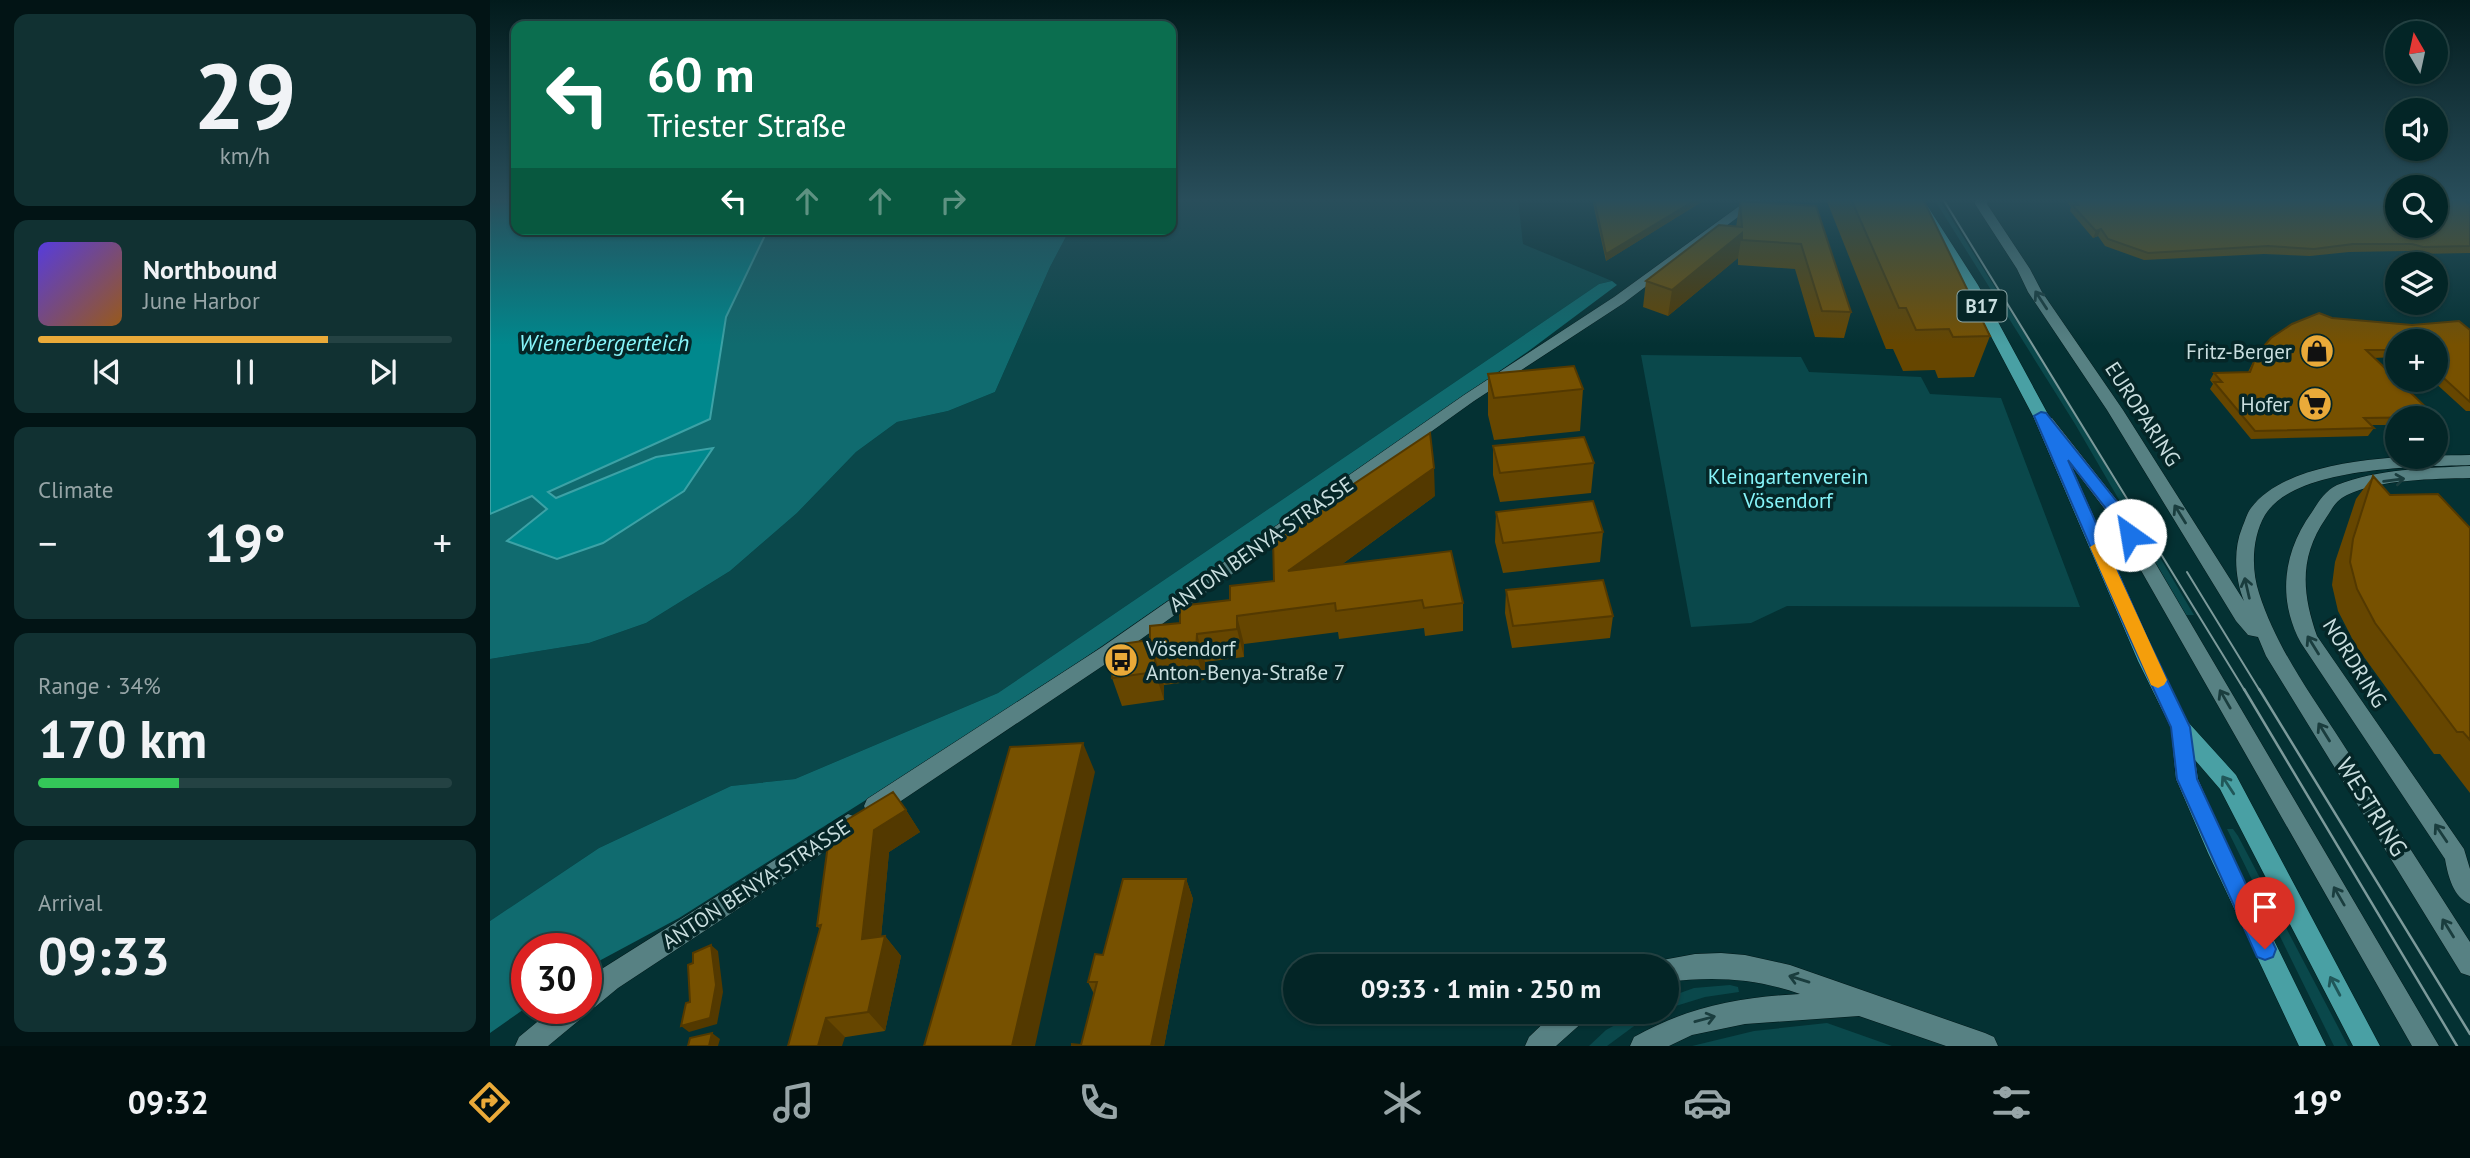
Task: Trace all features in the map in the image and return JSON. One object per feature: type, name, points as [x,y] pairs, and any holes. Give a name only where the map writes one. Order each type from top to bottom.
[{"type":"main road","name":"B17","points":[[1948,248],[1971,285],[2041,416],[2137,636],[2181,727],[2228,782],[2367,1046]]},
{"type":"main road","name":"B17","points":[[2181,727],[2187,779],[2216,846],[2313,1046]]},
{"type":"street","name":"ANTON BENYA-STRASSE","points":[[602,985],[1098,659],[1469,398],[1619,300],[1690,248]]},
{"type":"street","name":"EUROPARING","points":[[2009,248],[2115,410],[2243,616],[2273,651]]},
{"type":"street","points":[[2041,416],[2117,512],[2426,1046]]},
{"type":"street","points":[[2273,651],[2255,617],[2246,585],[2242,556],[2245,534],[2257,511],[2275,493],[2297,480],[2334,470],[2376,463],[2470,460]]},
{"type":"street","name":"NORDRING","points":[[2470,472],[2384,481],[2346,489],[2333,495],[2307,531],[2296,555],[2293,584],[2308,638],[2456,856],[2460,877],[2470,893]]},
{"type":"street","name":"WESTRING","points":[[2273,651],[2470,964]]},
{"type":"street","points":[[1679,968],[1731,964],[1803,980],[1862,1004],[1985,1046]]},
{"type":"street","points":[[1643,1046],[1662,1034],[1704,1017],[1748,1010],[1862,1004]]},
{"type":"street","points":[[528,1046],[555,1024]]},
{"type":"street","points":[[1538,1046],[1559,1024]]},
{"type":"green space","points":[[1060,248],[1532,248],[1612,281],[1599,284],[998,693],[795,779],[731,786],[599,848],[490,921],[490,659],[589,643],[646,623],[730,571],[797,513],[856,452],[897,422],[948,411],[995,392]]},
{"type":"green space","points":[[1965,248],[1970,248],[2071,407],[2194,615],[2186,615],[2075,424]]},
{"type":"green space","name":"Kleingartenverein Vösendorf","points":[[1641,355],[1801,357],[1809,372],[1921,377],[1930,394],[2001,398],[2080,607],[1787,606],[1751,623],[1691,627]]},
{"type":"green space","points":[[2227,829],[2233,829],[2238,836],[2348,1046],[2334,1046]]},
{"type":"green space","points":[[1730,985],[1738,987],[1739,992],[1705,997],[1679,1005],[1679,993],[1694,988]]},
{"type":"green space","points":[[1827,1023],[1892,1046],[1692,1046],[1754,1031]]},
{"type":"green space","points":[[1617,1024],[1637,1024],[1607,1046],[1589,1046]]},
{"type":"shaded area","points":[[759,248],[1060,248],[995,392],[948,411],[897,422],[856,452],[797,513],[730,571],[646,623],[589,643],[490,659],[490,514],[532,496],[547,509],[508,541],[684,491],[712,449],[656,457],[556,498],[547,492],[710,419],[726,317]]},
{"type":"shaded area","points":[[1612,281],[1617,285],[1530,350],[1018,704],[679,918],[602,959],[602,933],[511,933],[511,1018],[490,1033],[490,921],[599,848],[731,786],[795,779],[998,693],[1599,284]]},
{"type":"water","name":"Wienerbergerteich","points":[[490,248],[759,248],[726,317],[710,419],[548,492],[556,498],[656,457],[713,448],[684,491],[603,543],[557,559],[507,541],[547,509],[532,496],[490,514]]},
{"type":"building","points":[[1605,248],[1616,248],[1606,254]]},
{"type":"building","points":[[1689,248],[1724,248],[1672,290],[1646,281]]},
{"type":"building","points":[[1802,248],[1830,248],[1851,312],[1822,311]]},
{"type":"building","points":[[1872,248],[1947,248],[1990,336],[1953,337],[1949,329],[1916,330],[1906,308],[1899,308]]},
{"type":"building","points":[[2133,248],[2237,248],[2148,253]]},
{"type":"building","points":[[2319,313],[2332,318],[2412,325],[2459,321],[2470,330],[2470,402],[2448,382],[2448,329],[2385,329],[2385,350],[2366,350],[2385,368],[2385,392],[2410,392],[2425,406],[2385,406],[2385,418],[2364,418],[2374,428],[2255,431],[2214,382],[2222,382],[2214,373],[2250,372],[2257,354],[2271,338],[2292,324]]},
{"type":"building","points":[[1574,366],[1583,389],[1494,398],[1488,374]]},
{"type":"building","points":[[1430,433],[1434,468],[1288,571],[1451,551],[1463,603],[1424,608],[1422,600],[1336,611],[1335,603],[1237,616],[1237,629],[1197,634],[1196,652],[1155,657],[1155,672],[1112,678],[1115,645],[1150,640],[1150,626],[1180,623],[1180,606],[1230,600],[1230,586],[1274,581],[1273,538]]},
{"type":"building","points":[[1584,437],[1594,463],[1500,473],[1493,446]]},
{"type":"building","points":[[2373,476],[2390,495],[2438,494],[2470,528],[2470,740],[2463,732],[2457,732],[2375,623],[2357,589],[2350,562],[2353,539]]},
{"type":"building","points":[[1593,501],[1603,532],[1503,543],[1496,512]]},
{"type":"building","points":[[1603,580],[1613,616],[1513,626],[1506,590]]},
{"type":"building","points":[[1083,743],[1012,1046],[924,1046],[1010,747]]},
{"type":"building","points":[[893,792],[906,810],[874,830],[862,939],[885,936],[868,1012],[826,1018],[818,1046],[788,1046],[821,925],[817,926],[830,830]]},
{"type":"building","points":[[1123,879],[1186,879],[1151,1046],[1072,1046],[1081,1045],[1097,982],[1088,982],[1095,954],[1103,955]]},
{"type":"building","points":[[711,945],[716,985],[710,1018],[681,1026],[686,1003],[690,1002],[688,965],[693,963],[693,953]]},
{"type":"building","points":[[712,1033],[709,1046],[688,1046],[690,1038]]},
{"type":"tram line","points":[[1973,248],[2245,691]]},
{"type":"tram line","points":[[2187,572],[2260,691]]},
{"type":"tram line","points":[[2244,689],[2457,1046]]},
{"type":"tram line","points":[[2259,689],[2470,1034]]},
{"type":"slow traffic","points":[[2098,547],[2158,680]]},
{"type":"place","name":"Fritz-Berger","points":[[2317,351]]},
{"type":"place","name":"Hofer","points":[[2315,404]]},
{"type":"place","name":"Vösendorf Anton-Benya-Straße 7","points":[[1121,660]]},
{"type":"route","points":[[2130,535],[2117,512],[2041,416],[2137,636],[2181,727],[2187,779],[2265,949]]}]
